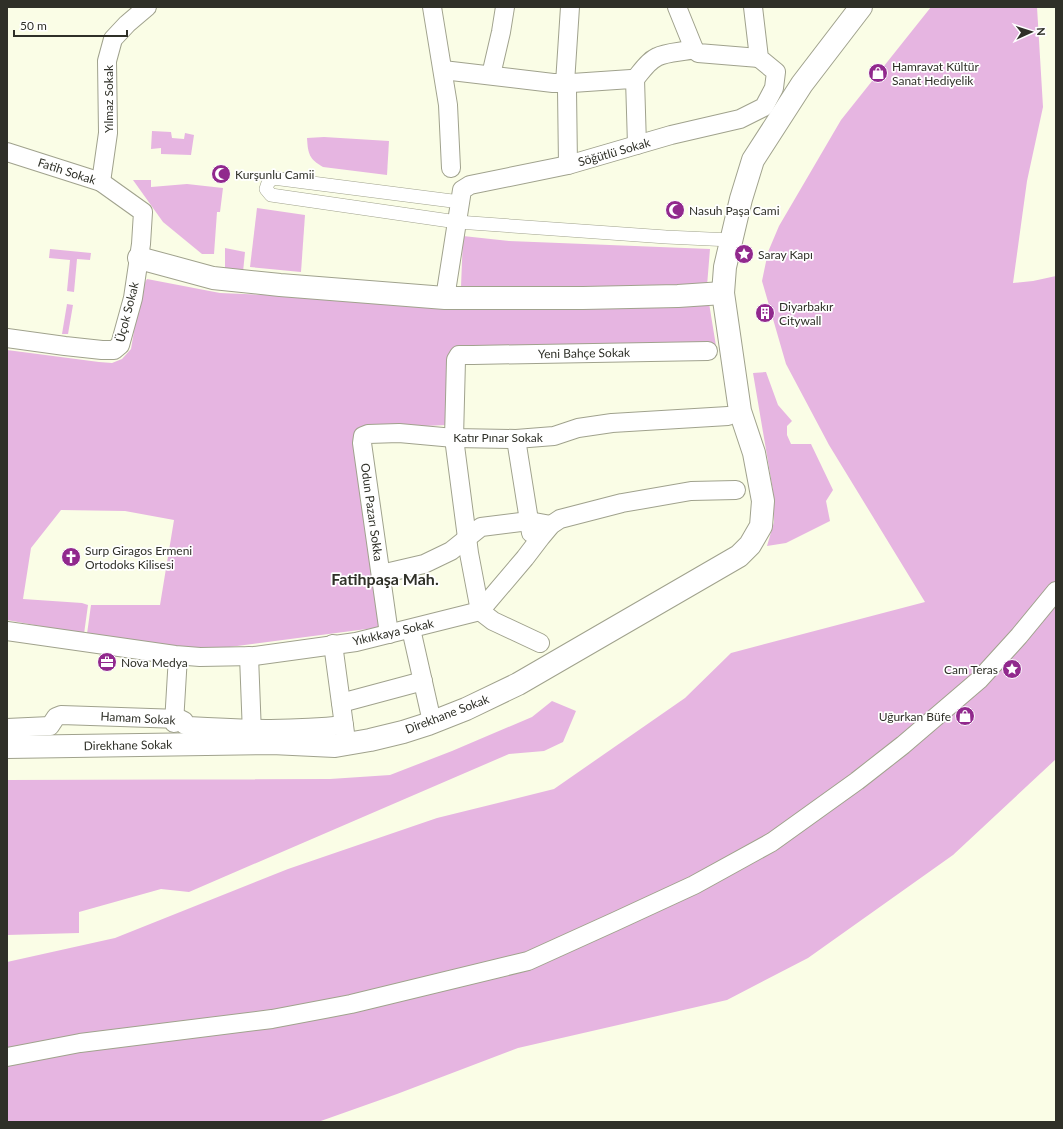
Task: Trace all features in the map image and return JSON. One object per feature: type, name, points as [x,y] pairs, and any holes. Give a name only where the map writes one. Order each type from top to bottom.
[{"type":"street","name":"Yılmaz Sokak","points":[[101,182],[108,133],[107,61],[113,39],[127,24],[147,7]]},
{"type":"street","points":[[432,7],[448,104],[451,168]]},
{"type":"street","points":[[491,75],[502,32],[505,7]]},
{"type":"street","points":[[568,165],[567,90],[565,83],[570,7]]},
{"type":"street","points":[[677,7],[694,49],[698,53],[759,58],[753,7]]},
{"type":"street","name":"Direkhane Sokak","points":[[7,747],[272,743],[335,746],[403,732],[466,709],[518,684],[739,556],[750,545],[761,526],[763,501],[754,453],[740,411],[723,293],[725,267],[731,240],[752,160],[802,84],[861,7]]},
{"type":"street","points":[[637,145],[635,79],[648,63],[656,57],[666,53],[678,53],[694,49]]},
{"type":"street","name":"Söğütlü Sokak","points":[[461,196],[470,185],[568,165],[671,135],[740,119],[764,108],[774,88],[776,72],[759,58]]},
{"type":"street","points":[[443,70],[553,83],[635,79]]},
{"type":"street","name":"Fatih Sokak","points":[[7,152],[101,182],[144,212]]},
{"type":"street","points":[[445,298],[457,222],[461,196],[273,178],[268,183],[266,190],[270,195],[457,222],[666,237],[731,240]]},
{"type":"street","name":"Üçok Sokak","points":[[7,338],[65,346],[114,350],[120,345],[133,298],[144,212]]},
{"type":"street","points":[[139,258],[212,278],[445,298],[591,298],[678,296],[723,293]]},
{"type":"street","name":"Yeni Bahçe Sokak","points":[[454,438],[454,372],[456,360],[459,355],[708,351]]},
{"type":"street","name":"Katır Pınar Sokak","points":[[363,436],[368,434],[399,433],[454,438],[516,439],[554,436],[578,428],[612,423],[728,416]]},
{"type":"street","name":"Odun Pazarı Sokka","points":[[363,436],[362,443],[388,634]]},
{"type":"street","points":[[454,438],[467,538],[480,611],[493,621],[540,643]]},
{"type":"street","points":[[516,439],[534,546]]},
{"type":"street","points":[[480,611],[551,526],[560,519],[622,503],[691,491],[736,490]]},
{"type":"street","points":[[381,574],[424,564],[451,551],[482,527],[529,521],[551,526]]},
{"type":"street","points":[[7,1057],[80,1043],[272,1019],[351,1004],[528,961],[694,884],[772,842],[857,781],[903,745],[979,680],[1019,636],[1056,591]]},
{"type":"street","name":"Yıkıkkaya Sokak","points":[[7,631],[178,656],[249,656],[356,642],[480,611]]},
{"type":"street","points":[[411,629],[430,713]]},
{"type":"street","points":[[333,644],[341,703],[423,681]]},
{"type":"street","points":[[174,721],[178,656]]},
{"type":"street","points":[[249,656],[252,732]]},
{"type":"street","name":"Hamam Sokak","points":[[7,728],[50,726],[56,717],[62,715],[184,721],[185,725],[188,726],[252,732],[329,726],[344,729],[341,703]]},
{"type":"shaded area","points":[[931,7],[1037,7],[1043,107],[1027,181],[1013,283],[1033,281],[1056,276],[1056,759],[953,855],[808,958],[727,1000],[518,1048],[318,1122],[7,1122],[7,962],[115,938],[288,869],[437,818],[554,789],[685,698],[731,653],[925,602],[829,445],[786,364],[762,281],[768,252],[779,226],[841,120]]},
{"type":"shaded area","points":[[152,131],[171,132],[172,138],[184,139],[185,133],[194,135],[191,155],[161,154],[161,148],[151,149]]},
{"type":"shaded area","points":[[324,137],[389,141],[387,175],[323,167],[310,156],[307,138]]},
{"type":"shaded area","points":[[133,180],[151,180],[151,187],[187,184],[223,188],[220,212],[217,212],[214,254],[202,254],[163,222]]},
{"type":"shaded area","points":[[257,208],[305,215],[301,272],[250,267]]},
{"type":"shaded area","points":[[463,236],[509,241],[710,249],[707,286],[461,287]]},
{"type":"shaded area","points":[[225,248],[245,252],[243,272],[225,271]]},
{"type":"shaded area","points":[[50,249],[91,253],[90,260],[77,259],[74,292],[67,291],[70,260],[49,258]]},
{"type":"shaded area","points":[[147,279],[220,293],[447,303],[709,303],[716,346],[453,349],[447,425],[356,429],[366,522],[382,627],[199,651],[87,634],[91,605],[160,605],[174,520],[125,511],[61,510],[31,548],[23,599],[82,603],[88,605],[84,634],[7,620],[7,350],[99,362],[112,363],[122,359],[131,349],[141,289]]},
{"type":"shaded area","points":[[67,304],[73,305],[68,334],[62,334]]},
{"type":"shaded area","points":[[766,372],[778,405],[792,421],[787,426],[787,435],[791,444],[811,444],[833,490],[826,501],[830,521],[786,543],[767,546],[774,522],[773,491],[753,373]]},
{"type":"shaded area","points":[[552,701],[576,711],[563,742],[544,751],[509,754],[189,892],[161,889],[79,912],[79,933],[7,935],[7,780],[330,779],[390,775],[452,751],[532,717]]},
{"type":"place","name":"Hamravat Kültür Sanat Hediyelik","points":[[878,73]]},
{"type":"place","name":"Kurşunlu Camii","points":[[221,174]]},
{"type":"place","name":"Nasuh Paşa Cami","points":[[675,210]]},
{"type":"place","name":"Saray Kapı","points":[[744,254]]},
{"type":"place","name":"Diyarbakır Citywall","points":[[765,313]]},
{"type":"place","name":"Surp Giragos Ermeni Ortodoks Kilisesi","points":[[71,557]]},
{"type":"place","name":"Nova Medya","points":[[107,662]]},
{"type":"place","name":"Cam Teras","points":[[1012,669]]},
{"type":"place","name":"Uğurkan Büfe","points":[[965,716]]},
{"type":"district","name":"Fatihpaşa Mah.","points":[[385,578]]}]
